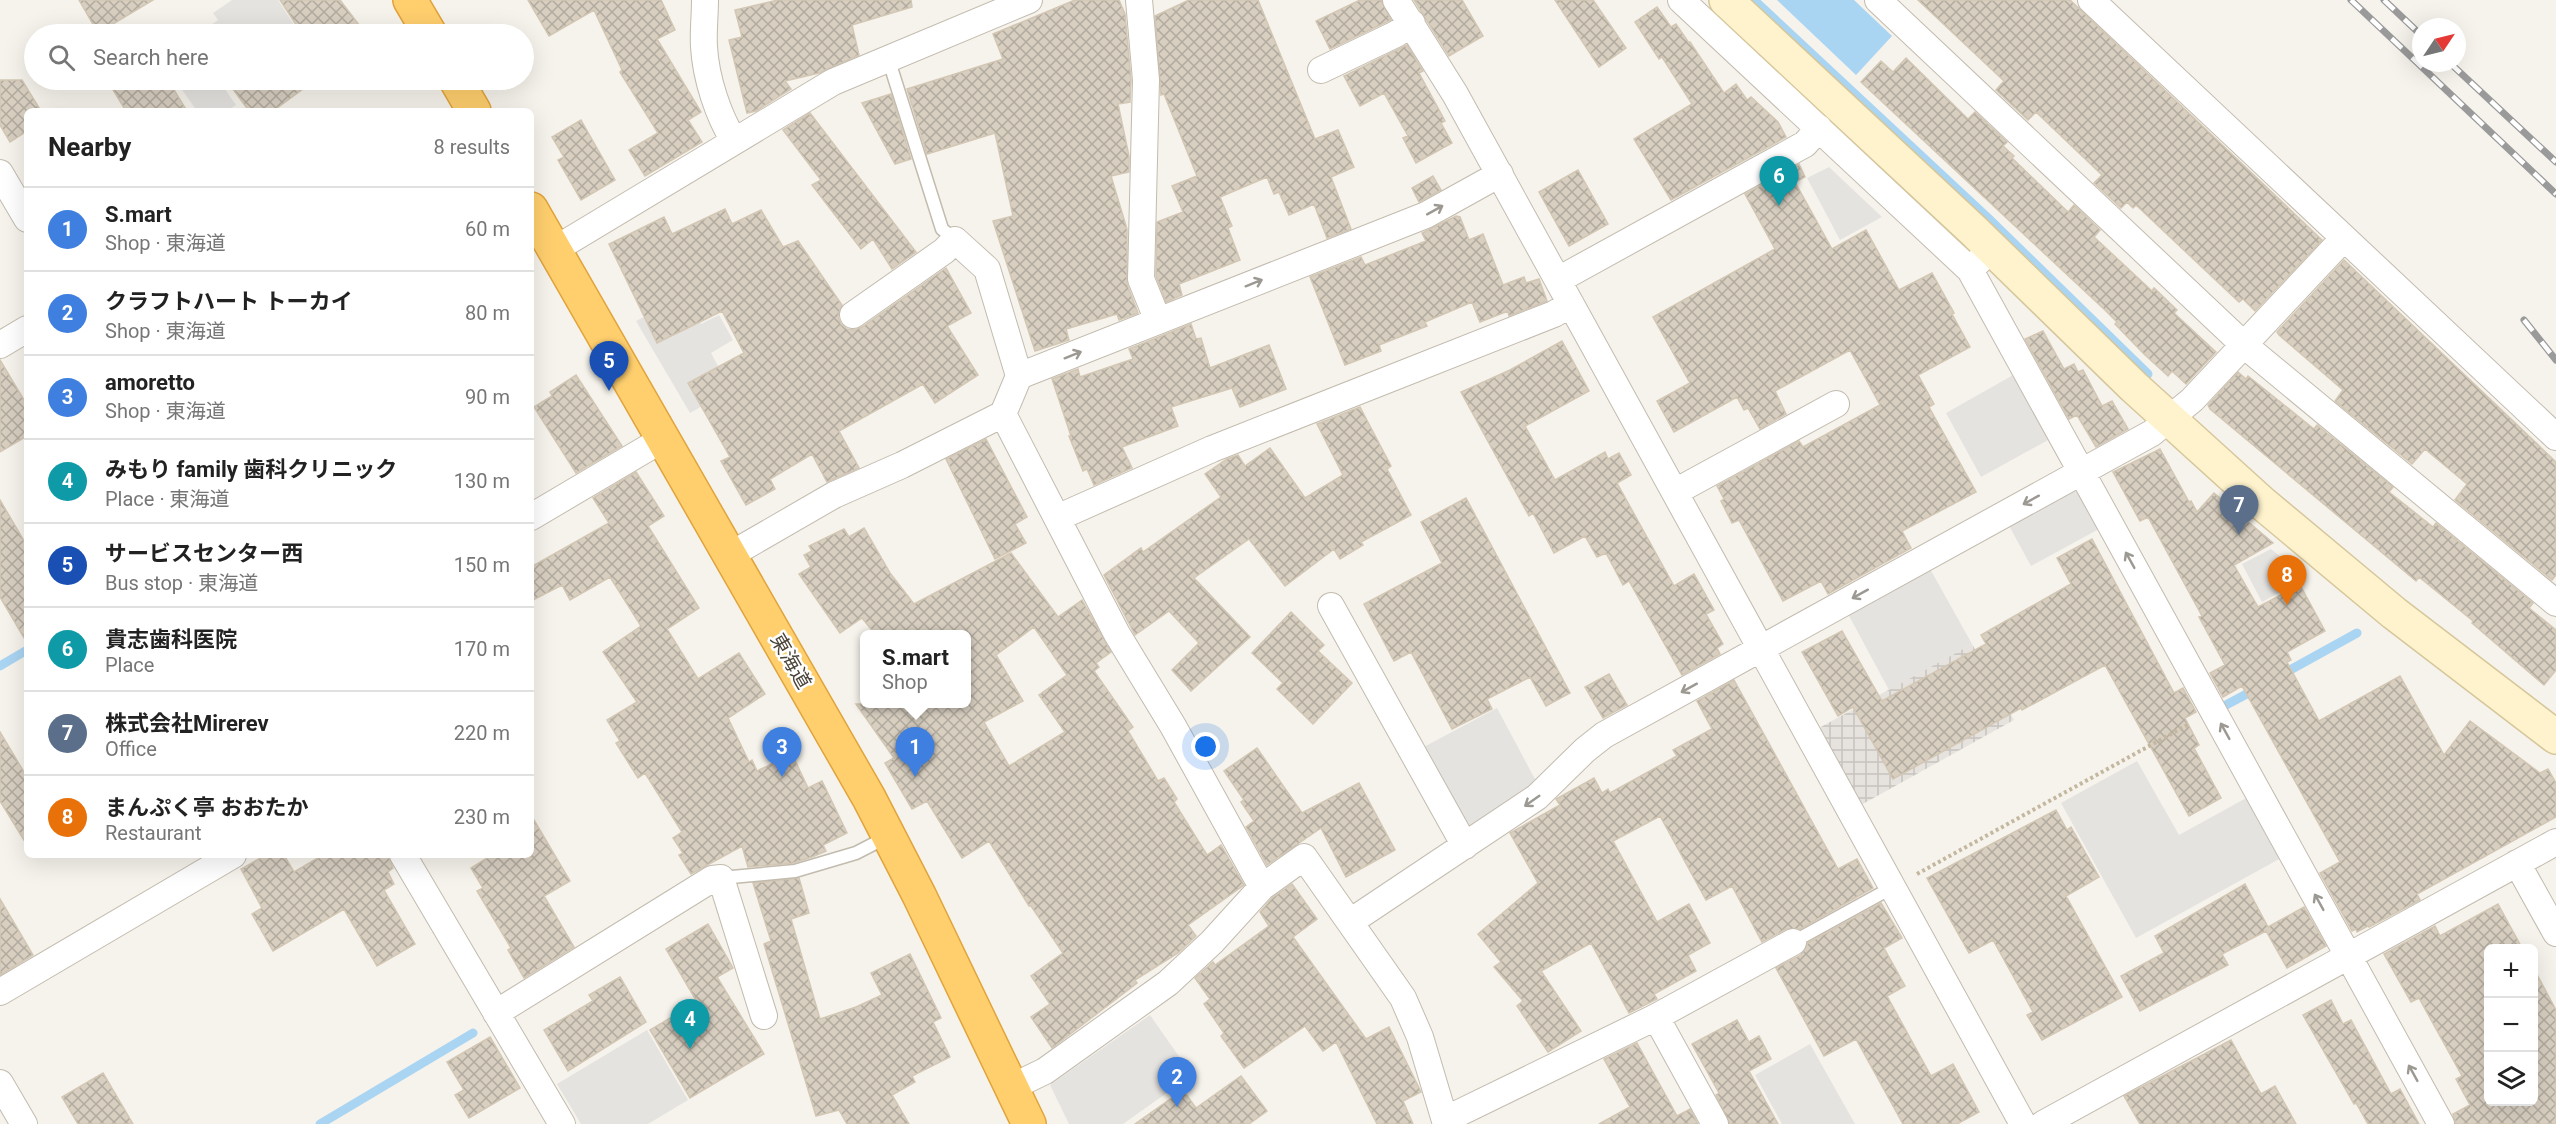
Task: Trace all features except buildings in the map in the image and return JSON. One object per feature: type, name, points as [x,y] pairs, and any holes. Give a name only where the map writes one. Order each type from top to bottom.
[{"type":"highway","points":[[410,0],[424,24]]},
{"type":"highway","points":[[462,90],[472,108]]},
{"type":"highway","name":"東海道","points":[[534,214],[888,836],[1029,1124]]},
{"type":"street","points":[[705,0],[704,49],[707,66],[721,120],[734,141]]},
{"type":"street","points":[[554,250],[833,82],[1029,0]]},
{"type":"street","points":[[1139,0],[1146,80],[1141,279],[1158,321]]},
{"type":"street","points":[[1395,0],[1412,23],[1455,94],[1500,174],[2023,1124]]},
{"type":"street","points":[[1682,0],[1819,128],[1981,259],[2327,559],[2462,667],[2556,736]]},
{"type":"street","points":[[1726,0],[1981,259],[2082,472],[2441,1124]]},
{"type":"street","points":[[1878,0],[2244,345],[2556,603]]},
{"type":"street","points":[[2091,0],[2556,437]]},
{"type":"street","points":[[1321,70],[1396,34],[1412,23]]},
{"type":"street","points":[[1558,280],[1804,144],[1819,128]]},
{"type":"street","points":[[0,173],[24,214]]},
{"type":"street","points":[[1019,376],[1426,215],[1500,174]]},
{"type":"street","points":[[1350,922],[1537,798],[1593,742],[2152,434],[2192,400],[2344,238]]},
{"type":"street","points":[[730,555],[834,495],[902,465],[1003,414],[1019,376],[987,269],[955,240],[944,251],[853,315]]},
{"type":"street","points":[[1057,518],[1212,449],[1554,314],[1571,304]]},
{"type":"street","points":[[0,345],[24,331]]},
{"type":"street","points":[[1675,492],[1836,404]]},
{"type":"street","points":[[1003,414],[1118,634],[1173,726],[1262,887]]},
{"type":"street","points":[[534,515],[663,439]]},
{"type":"street","points":[[1331,606],[1464,846]]},
{"type":"street","points":[[2043,1124],[2556,842]]},
{"type":"street","points":[[1012,1087],[1045,1071],[1168,983],[1212,942],[1262,887],[1304,857],[1403,998],[1420,1037],[1445,1121],[1656,1017],[1793,942]]},
{"type":"street","points":[[0,992],[228,858]]},
{"type":"street","points":[[405,858],[562,1124]]},
{"type":"street","points":[[2517,863],[2556,933]]},
{"type":"street","points":[[496,1014],[712,879],[721,878],[764,1016]]},
{"type":"street","points":[[1656,1017],[1715,1124]]},
{"type":"street","points":[[0,1083],[24,1124]]},
{"type":"lane","points":[[888,58],[942,229],[955,240]]},
{"type":"lane","points":[[721,878],[795,871],[856,853],[888,836]]},
{"type":"lane","points":[[1793,942],[1893,887]]},
{"type":"path","points":[[1893,887],[2213,711]]},
{"type":"shaded area","points":[[232,0],[278,0],[293,24],[212,24],[218,20],[213,13]]},
{"type":"shaded area","points":[[182,90],[226,90],[236,105],[232,108],[195,108]]},
{"type":"shaded area","points":[[1829,167],[1882,217],[1840,240],[1807,178]]},
{"type":"shaded area","points":[[685,295],[701,324],[719,315],[733,340],[711,353],[731,390],[690,413],[636,321]]},
{"type":"shaded area","points":[[2015,374],[2050,439],[1981,477],[1946,413]]},
{"type":"shaded area","points":[[2070,490],[2079,493],[2099,529],[2031,566],[2008,524]]},
{"type":"shaded area","points":[[2271,549],[2306,578],[2262,602],[2242,564]]},
{"type":"shaded area","points":[[1929,567],[1972,644],[1889,690],[1847,612]]},
{"type":"shaded area","points":[[1972,644],[2014,720],[1861,805],[1819,728]]},
{"type":"shaded area","points":[[1497,708],[1536,781],[1470,825],[1461,823],[1420,749]]},
{"type":"shaded area","points":[[2137,761],[2179,835],[2248,797],[2281,858],[2136,938],[2061,803]]},
{"type":"shaded area","points":[[1150,1015],[1192,1075],[1123,1124],[1069,1124],[1050,1085]]},
{"type":"shaded area","points":[[647,1030],[688,1100],[648,1124],[581,1124],[557,1084]]},
{"type":"shaded area","points":[[1810,1044],[1855,1124],[1782,1124],[1755,1075]]},
{"type":"water","points":[[1777,0],[1854,0],[1892,36],[1856,75]]},
{"type":"waterway","points":[[1754,0],[1987,217],[2148,374]]},
{"type":"waterway","points":[[2281,675],[2357,633]]},
{"type":"waterway","points":[[0,666],[24,652]]},
{"type":"waterway","points":[[2226,705],[2256,689]]},
{"type":"waterway","points":[[320,1124],[473,1033]]},
{"type":"railway","points":[[2351,0],[2556,194]]},
{"type":"railway","points":[[2384,0],[2412,26]]},
{"type":"railway","points":[[2460,72],[2556,162]]},
{"type":"railway","points":[[2524,320],[2556,360]]},
{"type":"place","name":"貴志歯科医院","points":[[1779,206]]},
{"type":"place","name":"サービスセンター西","points":[[609,391]]},
{"type":"place","name":"株式会社Mirerev","points":[[2239,535]]},
{"type":"place","name":"まんぷく亭 おおたか","points":[[2287,605]]},
{"type":"place","name":"amoretto","points":[[782,777]]},
{"type":"place","name":"S.mart","points":[[915,777]]},
{"type":"place","name":"みもり family 歯科クリニック","points":[[690,1049]]},
{"type":"place","name":"クラフトハート トーカイ","points":[[1177,1107]]}]
